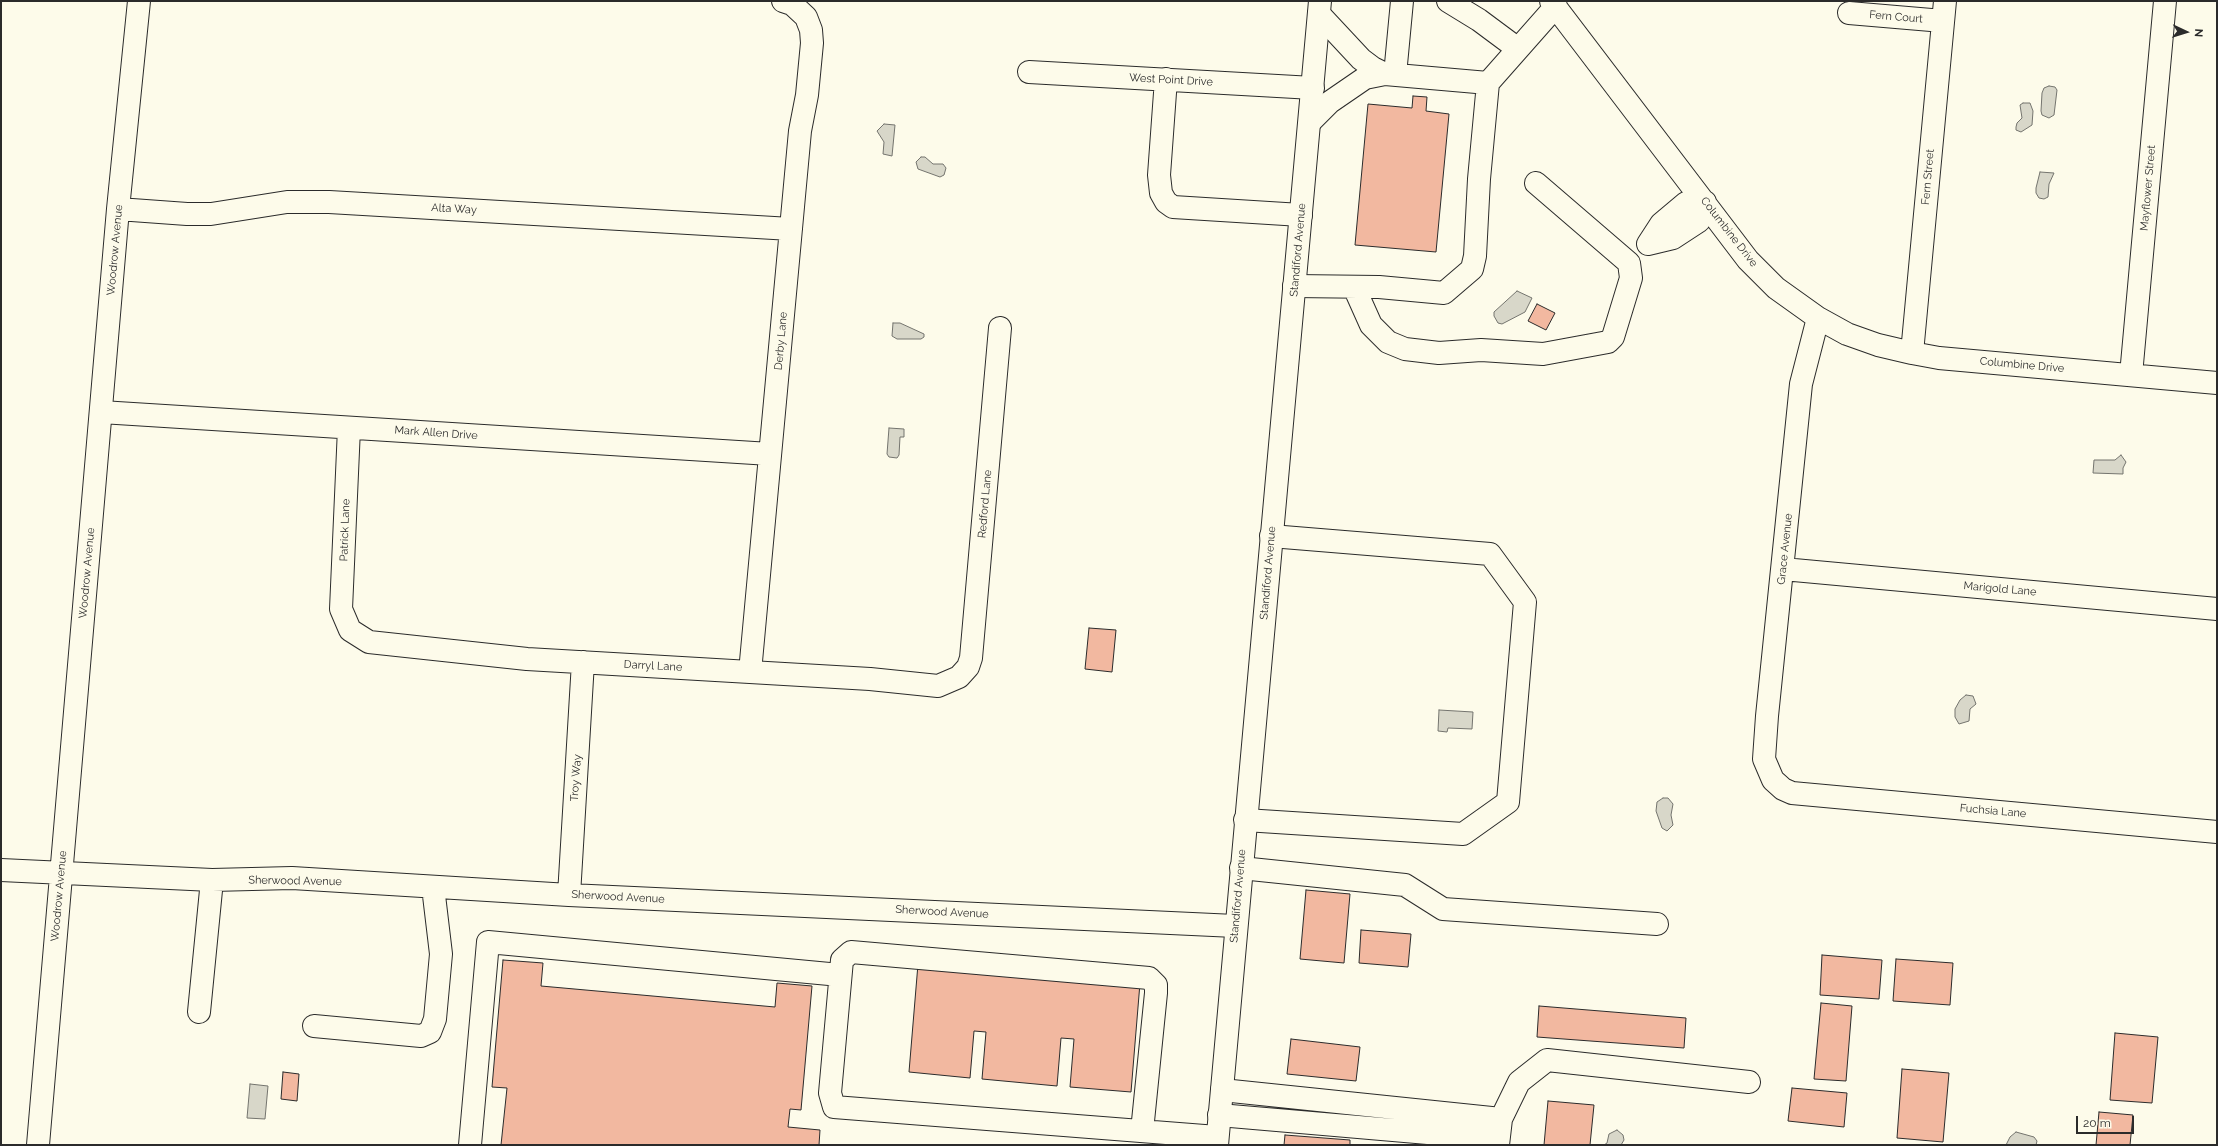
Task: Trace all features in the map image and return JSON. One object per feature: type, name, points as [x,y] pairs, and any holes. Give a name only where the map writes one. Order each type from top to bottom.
[{"type":"street","name":"Woodrow Avenue","points":[[38,1145],[118,209],[139,1]]},
{"type":"street","name":"Derby Lane","points":[[750,672],[800,131],[807,96],[812,43],[811,30],[803,13],[792,4],[783,1]]},
{"type":"street","points":[[1390,74],[1402,1]]},
{"type":"street","points":[[1448,1],[1479,20],[1518,49]]},
{"type":"street","name":"Mayflower Street","points":[[2131,375],[2165,1]]},
{"type":"street","points":[[1294,286],[1354,287],[1444,293],[1472,269],[1475,256],[1479,179],[1488,82],[1559,4]]},
{"type":"street","name":"Columbine Drive","points":[[1559,4],[1748,260],[1776,288],[1818,318],[1847,334],[1878,345],[1912,353],[2217,383]]},
{"type":"street","points":[[1320,8],[1361,59],[1373,68],[1390,74]]},
{"type":"street","name":"Standiford Avenue","points":[[1217,1141],[1235,926],[1320,8]]},
{"type":"street","name":"Fern Court","points":[[1849,13],[1944,11]]},
{"type":"street","name":"Fern Street","points":[[1912,353],[1944,11]]},
{"type":"street","name":"West Point Drive","points":[[1029,72],[1313,88]]},
{"type":"street","points":[[1310,122],[1346,90],[1365,78],[1390,74],[1488,82]]},
{"type":"street","points":[[1166,79],[1158,176],[1160,193],[1166,202],[1173,207],[1301,214]]},
{"type":"street","points":[[1354,287],[1371,324],[1388,342],[1405,349],[1439,352],[1481,350],[1543,354],[1608,342],[1613,337],[1632,278],[1629,264],[1536,183]]},
{"type":"street","name":"Alta Way","points":[[118,209],[205,214],[288,202],[329,202],[791,229]]},
{"type":"street","points":[[1629,264],[1648,244],[1661,224],[1686,203],[1704,202]]},
{"type":"street","name":"Grace Avenue","points":[[1773,780],[1764,759],[1801,384],[1818,318]]},
{"type":"street","name":"Redford Lane","points":[[959,677],[968,667],[971,658],[1000,328]]},
{"type":"street","name":"Mark Allen Drive","points":[[101,412],[770,454]]},
{"type":"street","name":"Patrick Lane","points":[[349,428],[341,609],[350,630]]},
{"type":"street","points":[[1245,820],[1463,834],[1508,802],[1524,602],[1490,554],[1271,536]]},
{"type":"street","name":"Marigold Lane","points":[[1783,569],[2217,608]]},
{"type":"street","name":"Darryl Lane","points":[[350,630],[369,642],[527,659],[750,672],[938,686],[959,677]]},
{"type":"street","name":"Troy Way","points":[[569,894],[583,662]]},
{"type":"street","name":"Fuchsia Lane","points":[[1773,780],[1783,789],[1792,793],[2217,832]]},
{"type":"street","points":[[1241,868],[1405,885],[1443,908],[1657,924]]},
{"type":"street","name":"Sherwood Avenue","points":[[1,870],[212,880],[292,878],[569,894],[1235,926]]},
{"type":"street","points":[[199,1012],[212,880]]},
{"type":"street","points":[[314,1026],[422,1036],[430,1032],[435,1019],[441,954],[432,886]]},
{"type":"street","points":[[470,1145],[488,942],[840,975]]},
{"type":"street","points":[[1142,1131],[1156,993],[1156,985],[1149,978],[851,952],[842,960],[830,1093],[834,1106],[1142,1131],[1217,1141]]},
{"type":"street","points":[[1499,1134],[1519,1082],[1547,1060],[1749,1082]]},
{"type":"street","points":[[1222,1090],[1499,1134]]},
{"type":"street","points":[[1219,1115],[1499,1134]]},
{"type":"shaded area","points":[[2049,86],[2055,87],[2057,90],[2054,115],[2049,118],[2042,115],[2041,111],[2042,93],[2044,88]]},
{"type":"shaded area","points":[[2023,103],[2030,103],[2033,111],[2032,125],[2021,132],[2016,130],[2016,127],[2017,123],[2022,118],[2020,105]]},
{"type":"shaded area","points":[[884,124],[895,125],[892,156],[883,154],[884,142],[877,131]]},
{"type":"shaded area","points":[[921,157],[925,157],[933,164],[943,164],[946,168],[944,175],[940,177],[918,169],[916,162]]},
{"type":"shaded area","points":[[2040,172],[2054,173],[2049,184],[2048,197],[2044,199],[2039,198],[2036,193]]},
{"type":"shaded area","points":[[1517,291],[1532,298],[1525,312],[1502,324],[1498,323],[1494,316],[1494,312]]},
{"type":"shaded area","points":[[893,323],[900,323],[924,334],[924,337],[921,339],[897,339],[892,336]]},
{"type":"shaded area","points":[[889,428],[904,429],[904,437],[900,437],[899,455],[897,458],[889,457],[887,454]]},
{"type":"shaded area","points":[[2121,455],[2126,462],[2123,468],[2123,474],[2093,473],[2094,460],[2115,460]]},
{"type":"shaded area","points":[[1966,695],[1973,696],[1976,704],[1970,709],[1969,721],[1959,724],[1955,717],[1955,709],[1960,700]]},
{"type":"shaded area","points":[[1439,710],[1473,712],[1472,729],[1448,728],[1447,732],[1438,731]]},
{"type":"shaded area","points":[[1663,798],[1668,798],[1673,804],[1671,815],[1673,825],[1667,831],[1662,828],[1656,811],[1657,802]]},
{"type":"shaded area","points":[[250,1084],[268,1086],[265,1119],[247,1118]]},
{"type":"shaded area","points":[[1617,1130],[1623,1135],[1624,1140],[1621,1145],[1604,1145],[1607,1143],[1609,1134]]},
{"type":"shaded area","points":[[2016,1132],[2034,1137],[2037,1141],[2036,1145],[2006,1145],[2010,1137]]},
{"type":"building","points":[[1413,96],[1427,97],[1426,111],[1449,114],[1436,252],[1355,245],[1368,104],[1412,108]]},
{"type":"building","points":[[1537,304],[1555,313],[1546,330],[1528,321]]},
{"type":"building","points":[[1089,628],[1116,630],[1112,672],[1085,669]]},
{"type":"building","points":[[1306,890],[1350,894],[1344,963],[1300,959]]},
{"type":"building","points":[[1361,930],[1411,934],[1408,967],[1359,963]]},
{"type":"building","points":[[1822,955],[1882,960],[1879,999],[1820,995]]},
{"type":"building","points":[[1896,959],[1953,963],[1950,1005],[1893,1001]]},
{"type":"building","points":[[503,960],[543,963],[541,986],[775,1007],[777,983],[812,986],[801,1110],[790,1109],[788,1127],[820,1130],[819,1145],[501,1145],[507,1088],[492,1087]]},
{"type":"building","points":[[918,964],[1140,983],[1131,1092],[1070,1087],[1074,1039],[1061,1038],[1057,1086],[982,1079],[986,1032],[974,1031],[970,1078],[909,1072]]},
{"type":"building","points":[[1821,1003],[1852,1006],[1846,1081],[1814,1079]]},
{"type":"building","points":[[1539,1006],[1686,1018],[1684,1048],[1537,1037]]},
{"type":"building","points":[[2115,1033],[2158,1037],[2152,1103],[2110,1100]]},
{"type":"building","points":[[1291,1039],[1360,1047],[1356,1081],[1287,1074]]},
{"type":"building","points":[[1902,1069],[1949,1073],[1943,1142],[1897,1138]]},
{"type":"building","points":[[283,1072],[299,1074],[297,1101],[281,1099]]},
{"type":"building","points":[[1792,1088],[1847,1093],[1844,1127],[1788,1121]]},
{"type":"building","points":[[1548,1101],[1594,1105],[1590,1145],[1544,1145]]},
{"type":"building","points":[[2099,1112],[2133,1115],[2130,1145],[2096,1145]]},
{"type":"building","points":[[1285,1135],[1350,1140],[1350,1145],[1284,1145]]}]
